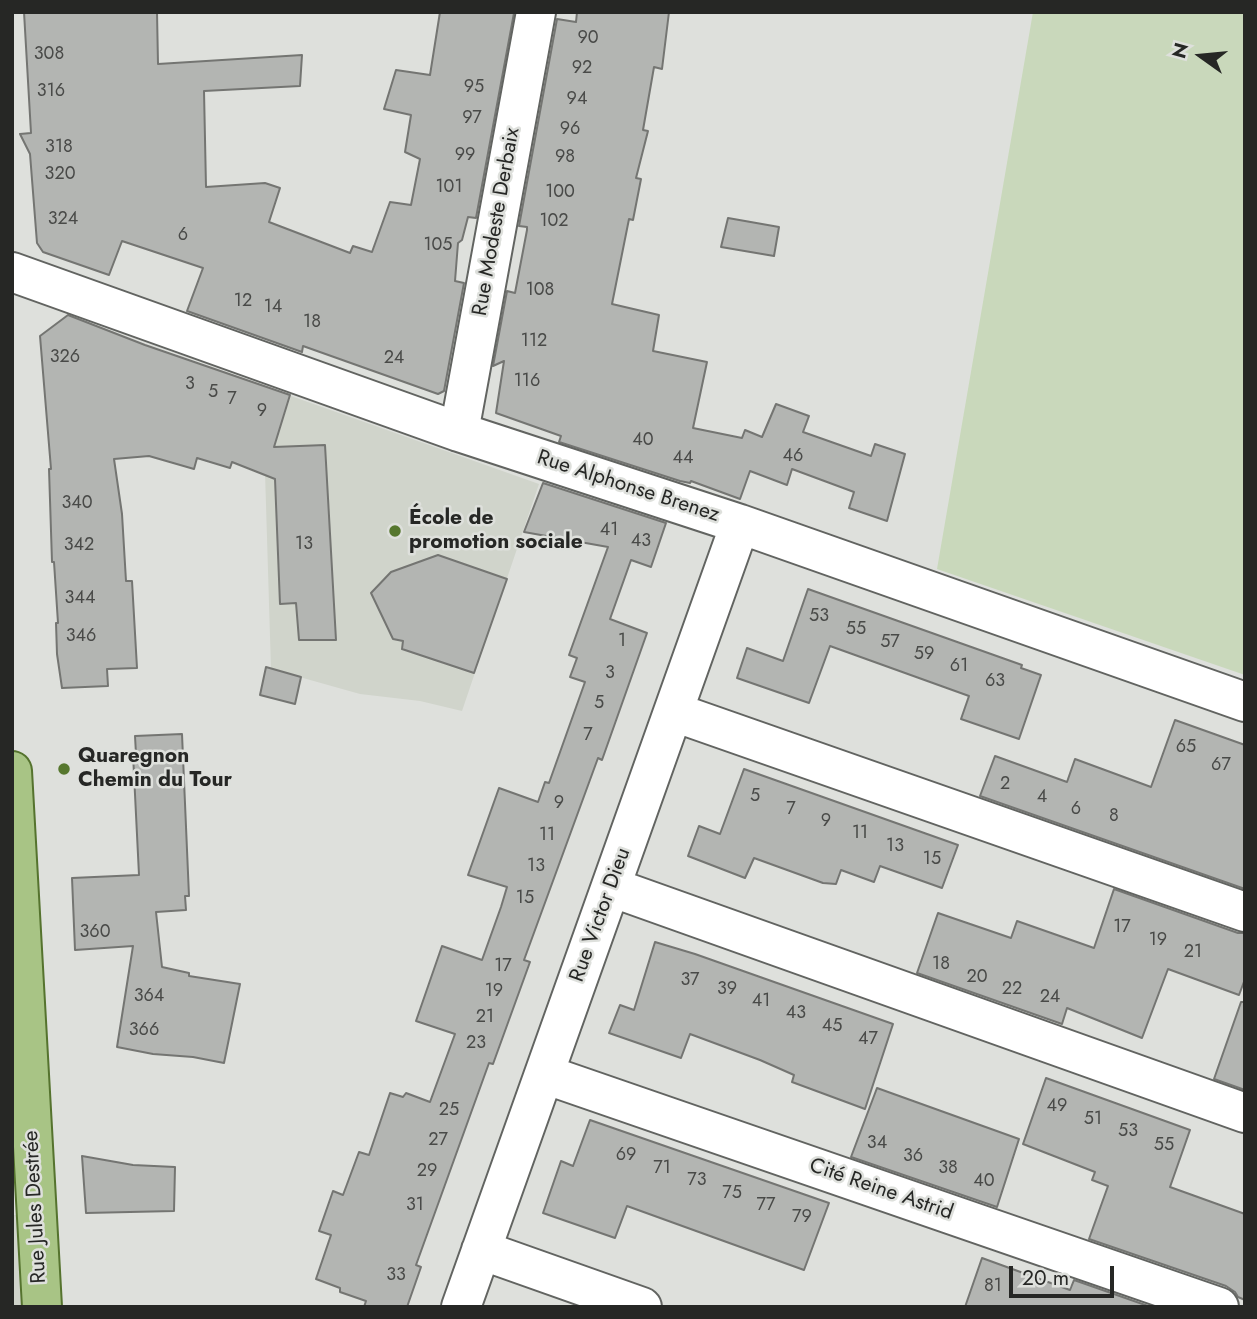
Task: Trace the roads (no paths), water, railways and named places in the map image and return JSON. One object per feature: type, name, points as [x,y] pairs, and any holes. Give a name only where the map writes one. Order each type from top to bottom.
[{"type":"main road","name":"Rue Jules Destrée","points":[[12,771],[42,1307]]},
{"type":"street","name":"Rue Modeste Derbaix","points":[[459,432],[536,12]]},
{"type":"street","name":"Rue Alphonse Brenez","points":[[12,272],[459,432],[740,524],[1245,702]]},
{"type":"street","name":"Rue Victor Dieu","points":[[461,1307],[740,524]]},
{"type":"street","points":[[674,712],[1245,912]]},
{"type":"street","points":[[611,887],[1245,1113]]},
{"type":"street","name":"Cité Reine Astrid","points":[[544,1074],[1219,1307]]},
{"type":"street","points":[[481,1250],[642,1307]]},
{"type":"place","name":"École de promotion sociale","points":[[395,531]]},
{"type":"place","name":"Quaregnon Chemin du Tour","points":[[64,769]]}]
